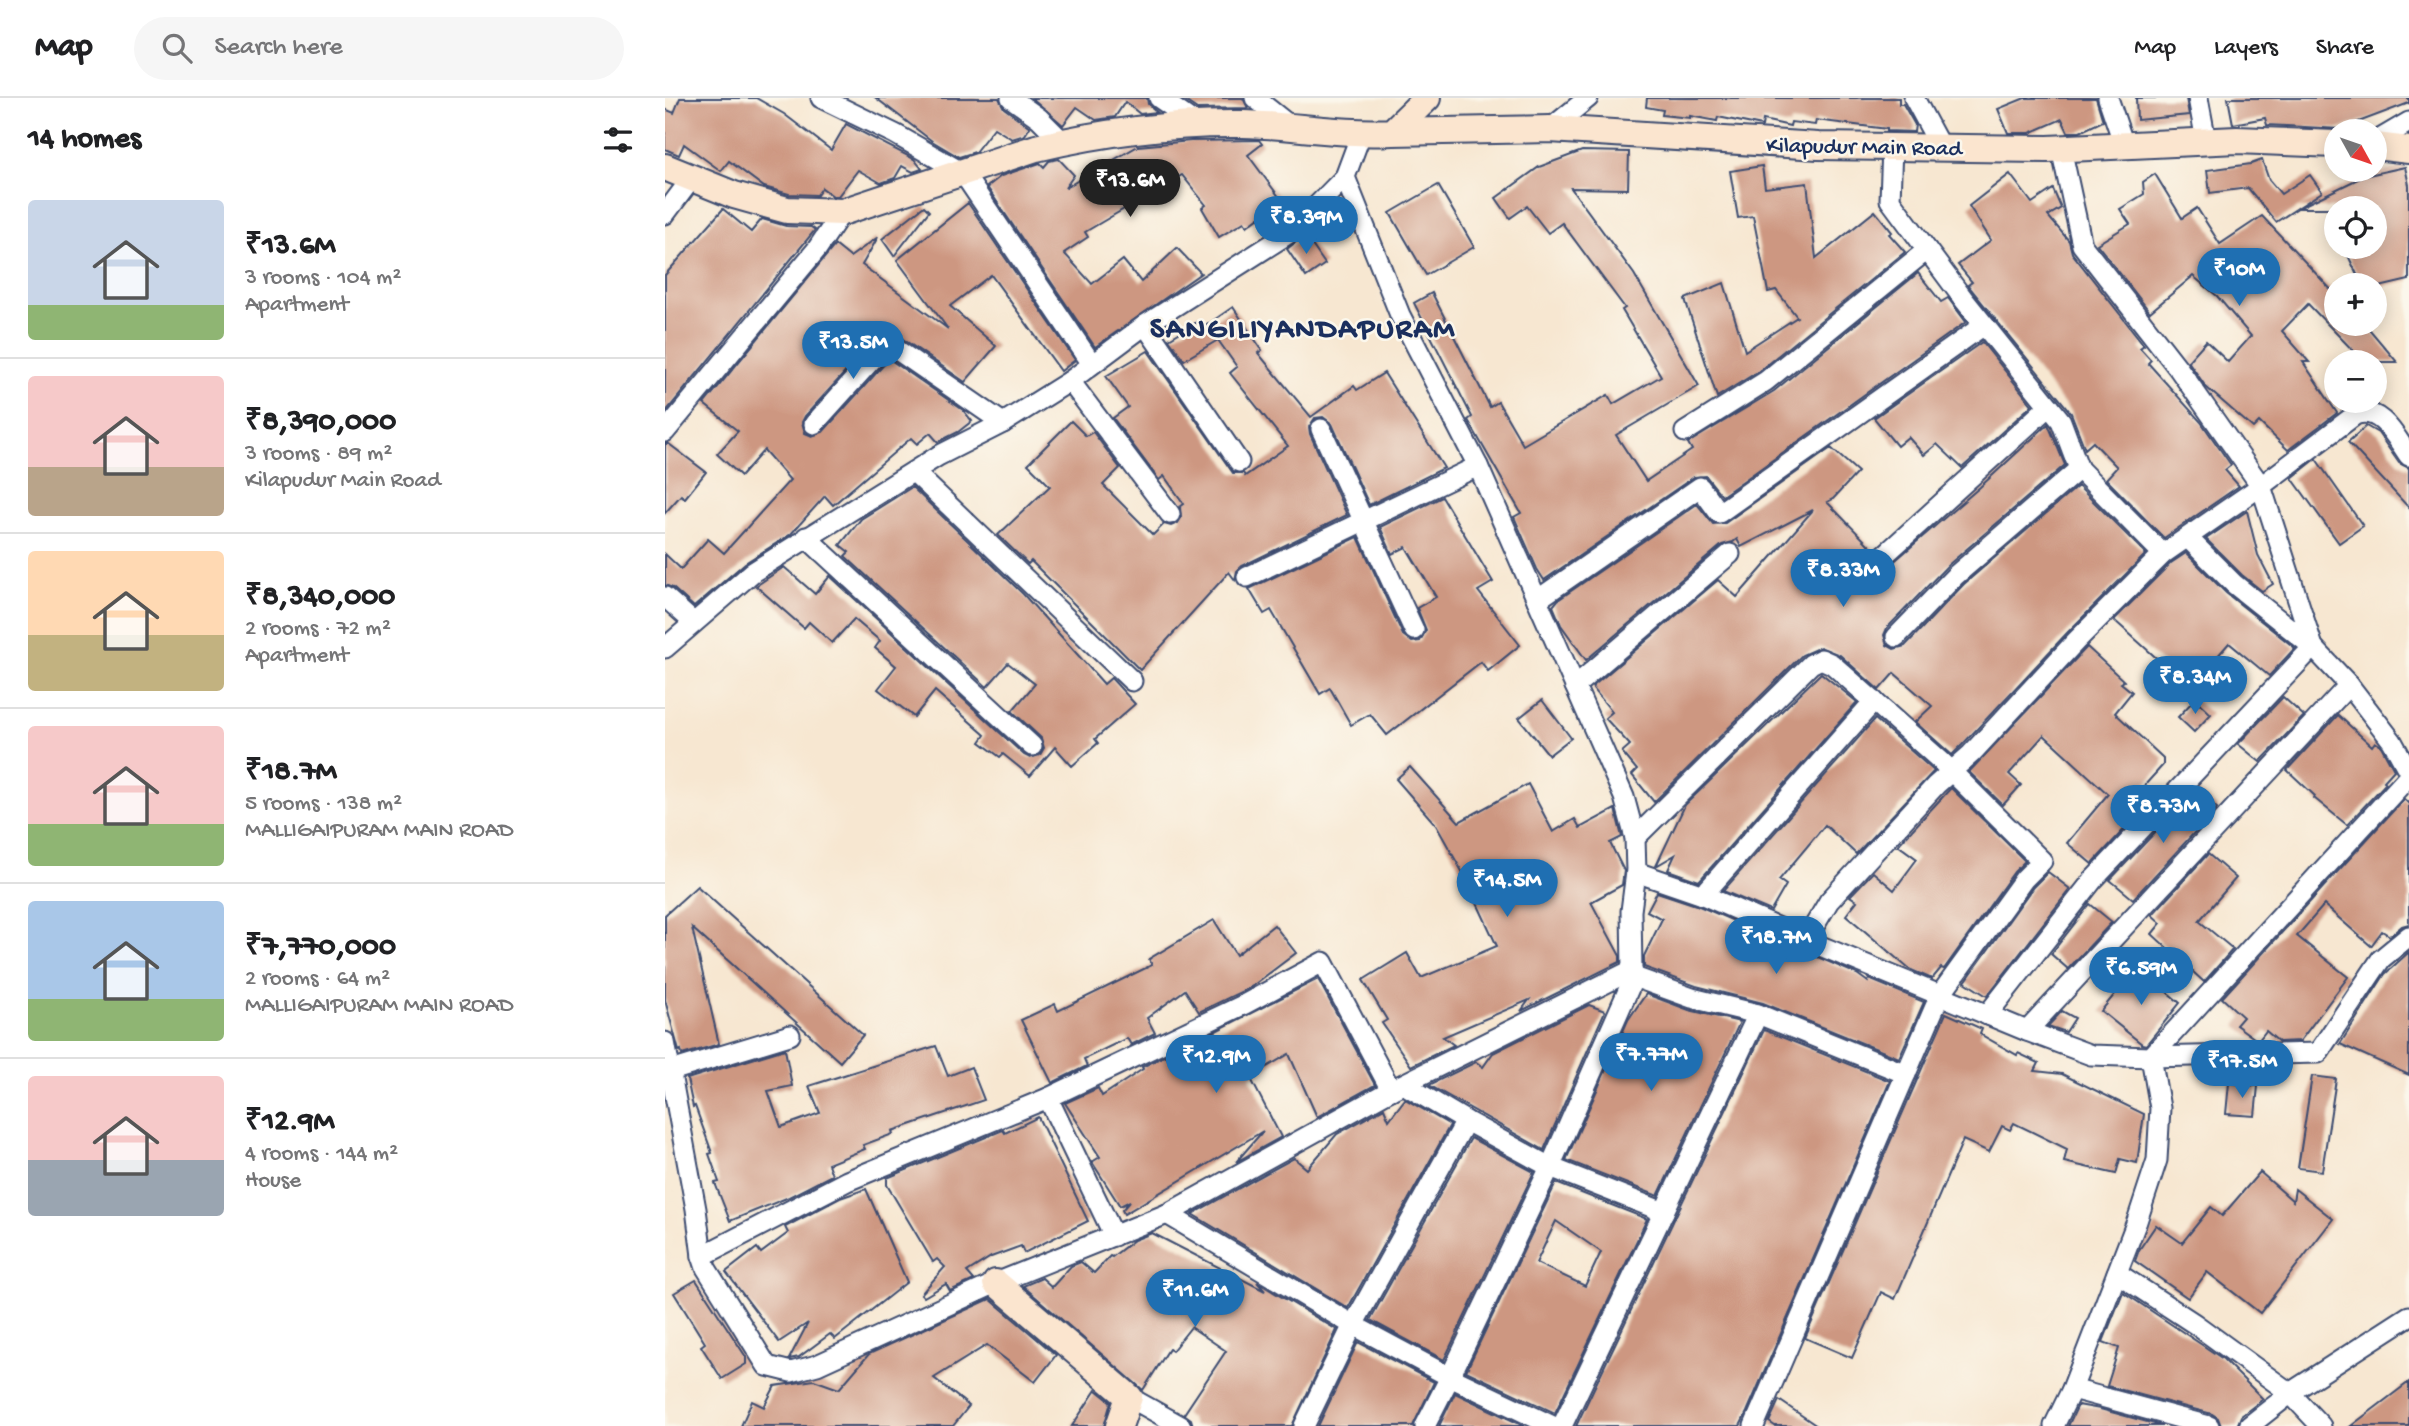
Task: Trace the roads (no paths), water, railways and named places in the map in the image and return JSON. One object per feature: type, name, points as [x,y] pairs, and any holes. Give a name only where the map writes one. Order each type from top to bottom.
[{"type":"street","points":[[821,98],[895,134],[963,173],[1092,364]]},
{"type":"street","points":[[1011,98],[1039,118],[1063,142]]},
{"type":"street","points":[[1159,98],[1198,125]]},
{"type":"street","points":[[1255,98],[1290,127]]},
{"type":"street","points":[[1392,132],[1427,98]]},
{"type":"street","points":[[1550,130],[1588,98]]},
{"type":"street","points":[[1914,98],[1941,148]]},
{"type":"street","points":[[2108,98],[2125,145]]},
{"type":"street","points":[[2198,98],[2206,141]]},
{"type":"street","points":[[2387,136],[2409,121]]},
{"type":"street","name":"Kilapudur Main Road","points":[[665,167],[734,195],[787,211],[842,212],[1063,142],[1141,129],[1198,125],[1290,127],[1360,134],[1550,130],[1818,146],[2061,148],[2237,140],[2324,144]]},
{"type":"street","points":[[665,648],[753,572],[938,456],[1003,423],[1070,381],[1145,325],[1291,232],[1345,177],[1360,134]]},
{"type":"street","points":[[2387,146],[2409,150]]},
{"type":"street","points":[[1892,147],[1890,200],[1984,325],[2061,421],[2079,469],[2163,554]]},
{"type":"street","points":[[2061,148],[2082,245],[2178,368],[2261,486],[2313,647]]},
{"type":"street","points":[[1345,177],[1400,315],[1478,466],[1624,797],[1635,838],[1636,872],[1630,911],[1633,974],[1550,1167],[1425,1426]]},
{"type":"street","points":[[665,214],[692,178]]},
{"type":"street","points":[[665,432],[817,249],[842,212]]},
{"type":"street","points":[[1685,432],[1766,381],[1927,250]]},
{"type":"street","points":[[1145,325],[1239,461]]},
{"type":"street","points":[[1537,600],[1700,487],[1719,513],[1984,325]]},
{"type":"street","points":[[814,424],[887,343],[1003,423]]},
{"type":"street","points":[[1070,381],[1170,514]]},
{"type":"street","points":[[1879,560],[2049,406]]},
{"type":"street","points":[[1806,940],[1829,901],[1936,785],[1971,754],[2076,641],[2163,554],[2261,486],[2355,415],[2370,412],[2380,418],[2409,456]]},
{"type":"street","points":[[1321,429],[1414,629]]},
{"type":"street","points":[[1247,577],[1478,466]]},
{"type":"street","points":[[1896,637],[1956,575],[2079,469]]},
{"type":"street","points":[[914,472],[1132,681]]},
{"type":"street","points":[[806,537],[1032,746]]},
{"type":"street","points":[[2151,1057],[2409,774],[2392,741],[2349,685],[2313,647],[2234,583],[2188,538]]},
{"type":"street","points":[[1575,686],[1730,554]]},
{"type":"street","points":[[665,597],[693,622]]},
{"type":"street","points":[[1987,1015],[2093,880],[2313,647]]},
{"type":"street","points":[[1635,838],[1811,664],[1821,659],[1832,664],[1951,771],[2042,861],[2024,879],[1940,995],[1754,1426]]},
{"type":"street","points":[[2027,1031],[2349,685]]},
{"type":"street","points":[[1703,895],[1874,701]]},
{"type":"street","points":[[1636,872],[1703,895],[1987,1015],[2091,1055],[2151,1057],[2318,1053],[2381,960],[2409,936]]},
{"type":"street","points":[[702,1256],[847,1181],[1048,1098],[1245,1004],[1323,962],[1398,1088],[1550,1167],[1664,1212]]},
{"type":"street","points":[[665,1042],[706,1268],[767,1366],[791,1372],[817,1365],[996,1283],[1167,1214],[1398,1088],[1633,974],[1692,998],[1758,1014],[1906,1074]]},
{"type":"street","points":[[1562,1426],[1758,1014]]},
{"type":"street","points":[[671,1071],[790,1035]]},
{"type":"street","points":[[2054,1426],[2072,1389],[2137,1221],[2157,1160],[2161,1108],[2151,1057]]},
{"type":"street","points":[[1048,1098],[1114,1236]]},
{"type":"street","points":[[1304,1426],[1353,1325],[1466,1121]]},
{"type":"street","points":[[1167,1214],[1353,1325],[1450,1377],[1553,1426]]},
{"type":"street","points":[[2116,1273],[2195,1324],[2290,1393],[2321,1426]]},
{"type":"street","points":[[996,1283],[1129,1397],[1181,1426]]},
{"type":"street","points":[[2249,1426],[2290,1393],[2409,1316]]},
{"type":"street","points":[[2072,1389],[2209,1426]]},
{"type":"street","points":[[1119,1426],[1129,1397]]},
{"type":"district","name":"SANGILIYANDAPURAM","points":[[1303,327]]}]
